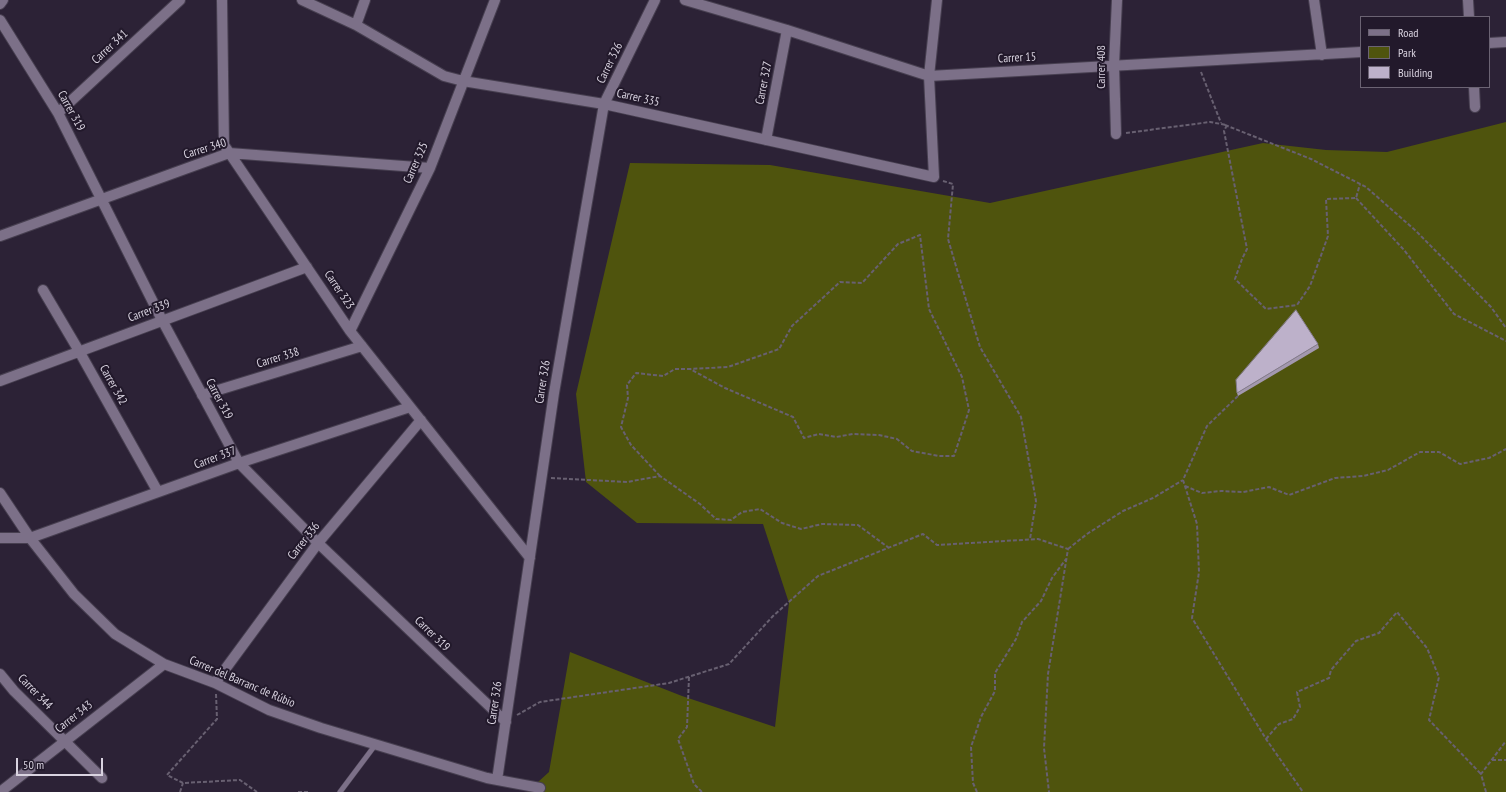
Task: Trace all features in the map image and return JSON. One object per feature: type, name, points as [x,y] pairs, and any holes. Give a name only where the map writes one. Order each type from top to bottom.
[{"type":"street","points":[[0,4],[3,0]]},
{"type":"street","name":"Carrer 341","points":[[58,112],[180,0]]},
{"type":"street","name":"Carrer 323","points":[[222,0],[224,145],[350,331],[530,558]]},
{"type":"street","name":"Carrer 335","points":[[302,0],[356,25],[444,76],[463,81],[604,104],[934,177]]},
{"type":"street","points":[[356,25],[365,0]]},
{"type":"street","name":"Carrer 325","points":[[350,331],[430,168],[496,0]]},
{"type":"street","name":"Carrer 326","points":[[497,780],[554,393],[604,104],[654,0]]},
{"type":"street","name":"Carrer 15","points":[[685,0],[788,30],[929,76],[1360,52]]},
{"type":"street","points":[[934,177],[929,76],[937,0]]},
{"type":"street","name":"Carrer 408","points":[[1116,134],[1114,65],[1117,0]]},
{"type":"street","points":[[1314,0],[1322,55]]},
{"type":"street","points":[[1468,0],[1469,16]]},
{"type":"street","name":"Carrer 319","points":[[0,20],[58,112],[162,320],[239,463],[318,543],[506,722]]},
{"type":"street","name":"Carrer 327","points":[[766,140],[788,30]]},
{"type":"street","points":[[1490,43],[1506,42]]},
{"type":"street","points":[[1474,88],[1475,107]]},
{"type":"street","name":"Carrer 340","points":[[0,236],[229,153],[430,168]]},
{"type":"street","name":"Carrer 339","points":[[0,381],[307,267]]},
{"type":"street","name":"Carrer 342","points":[[43,290],[158,492]]},
{"type":"street","name":"Carrer 338","points":[[202,395],[362,346]]},
{"type":"street","name":"Carrer 337","points":[[0,538],[30,538],[239,463],[410,407]]},
{"type":"street","name":"Carrer 336","points":[[215,683],[318,543],[421,420]]},
{"type":"street","name":"Carrer del Barranc de Rúbio","points":[[0,493],[30,538],[74,594],[115,634],[164,664],[215,683],[269,710],[497,780],[540,788]]},
{"type":"street","name":"Carrer 343","points":[[0,792],[164,664]]},
{"type":"street","name":"Carrer 344","points":[[0,674],[14,691],[102,778]]},
{"type":"lane","points":[[340,792],[376,744]]},
{"type":"path","points":[[1197,61],[1221,123],[1311,159],[1366,187],[1416,231],[1491,307],[1506,328]]},
{"type":"path","points":[[1116,134],[1210,122],[1226,125]]},
{"type":"path","points":[[1226,125],[1224,131],[1247,249],[1235,279],[1266,309],[1297,305],[1310,286],[1328,236],[1326,199],[1356,198],[1404,250],[1454,314],[1506,341]]},
{"type":"path","points":[[934,177],[952,184],[948,239],[966,300],[980,346],[1021,417],[1036,501],[1030,539]]},
{"type":"path","points":[[1356,198],[1360,184]]},
{"type":"path","points":[[690,369],[725,388],[793,417],[804,438],[819,434],[836,437],[853,434],[879,436],[897,439],[912,451],[939,456],[954,456],[969,410],[962,377],[929,309],[920,235],[898,244],[862,283],[840,282],[792,326],[779,349],[728,367],[690,369],[675,370],[663,376],[636,373],[627,385],[628,398],[621,427],[631,445],[660,476],[700,504],[716,519],[731,520],[742,512],[760,509],[782,523],[801,529],[822,524],[858,525],[888,548]]},
{"type":"path","points":[[1238,396],[1207,426],[1183,480],[1197,524],[1199,572],[1192,618],[1266,739],[1303,792]]},
{"type":"path","points":[[1184,486],[1202,493],[1221,491],[1243,492],[1269,487],[1289,495],[1335,478],[1364,476],[1388,470],[1420,452],[1439,452],[1460,464],[1489,458],[1506,449]]},
{"type":"path","points":[[542,478],[627,482],[660,476]]},
{"type":"path","points":[[1049,792],[1044,748],[1048,674],[1068,549],[1087,534],[1123,511],[1153,498],[1183,480]]},
{"type":"path","points":[[506,722],[540,702],[669,683],[729,664],[773,616],[818,576],[923,534],[937,545],[1038,539],[1068,549]]},
{"type":"path","points":[[977,792],[973,783],[971,747],[981,717],[995,691],[995,673],[1016,639],[1022,622],[1040,601],[1052,578],[1067,558]]},
{"type":"path","points":[[1266,739],[1279,724],[1293,719],[1300,707],[1297,692],[1328,678],[1331,670],[1356,642],[1379,633],[1397,612],[1427,648],[1440,677],[1428,720],[1481,774],[1486,792]]},
{"type":"path","points":[[689,677],[687,727],[678,739],[694,784],[702,792]]},
{"type":"path","points":[[215,683],[217,719],[167,776],[182,783],[240,780],[257,792]]},
{"type":"path","points":[[1481,774],[1506,741]]},
{"type":"path","points":[[1492,760],[1506,760]]},
{"type":"path","points":[[180,792],[182,783]]},
{"type":"path","points":[[298,792],[308,792]]},
{"type":"green space","points":[[1506,122],[1506,792],[527,792],[549,772],[570,652],[682,696],[775,727],[789,603],[763,524],[637,523],[586,482],[576,394],[630,163],[770,165],[990,203],[1263,143],[1326,150],[1387,152]]},
{"type":"building","points":[[1296,310],[1318,344],[1237,393],[1236,380]]}]
